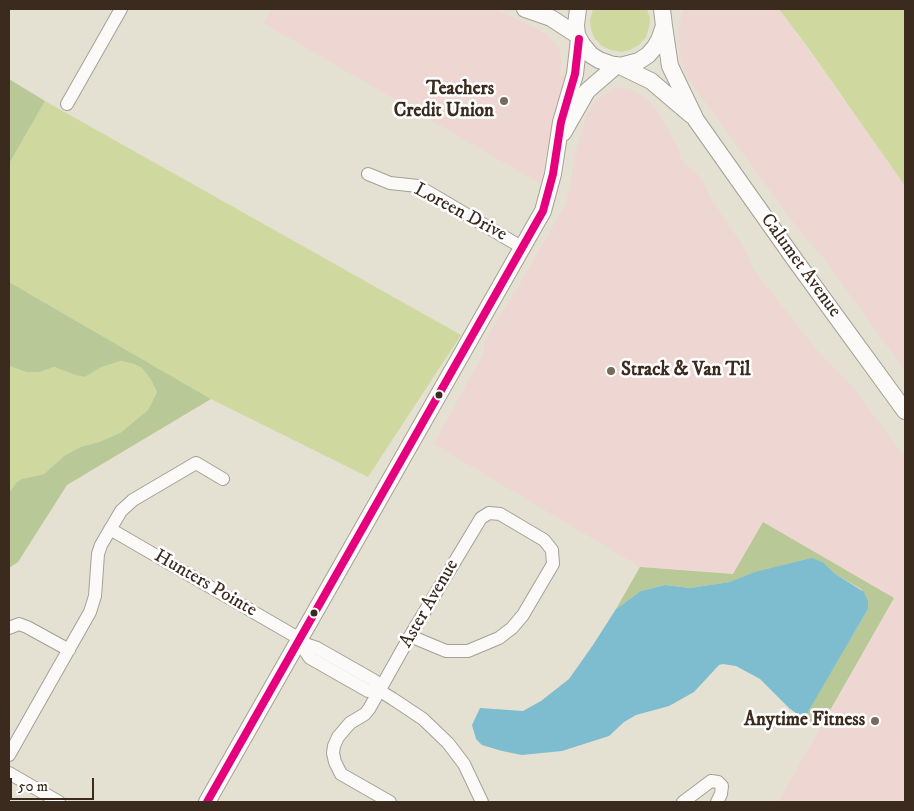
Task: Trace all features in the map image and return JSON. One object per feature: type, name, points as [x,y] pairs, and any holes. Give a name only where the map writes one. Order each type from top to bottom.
[{"type":"main road","name":"Calumet Avenue","points":[[525,9],[547,16],[578,37],[586,49],[603,62],[618,66],[651,81],[696,120]]},
{"type":"main road","points":[[207,802],[523,248],[546,202],[554,174],[561,122],[575,74],[578,37],[576,19],[578,9]]},
{"type":"main road","name":"Calumet Avenue","points":[[665,16],[670,66],[696,120],[905,411]]},
{"type":"main road","points":[[559,139],[587,91],[618,66],[639,61],[648,55],[659,40],[665,16]]},
{"type":"street","points":[[67,104],[121,9]]},
{"type":"street","name":"Loreen Drive","points":[[368,174],[390,183],[418,186],[523,248]]},
{"type":"street","points":[[9,755],[93,605],[98,554],[121,511],[133,500],[196,463],[223,479]]},
{"type":"street","name":"Aster Avenue","points":[[390,802],[344,776],[338,770],[334,758],[334,746],[338,737],[350,724],[367,711],[410,636],[481,518],[489,513],[500,514],[544,540],[552,550],[553,564],[528,607],[512,628],[499,638],[468,651],[446,651],[410,636]]},
{"type":"street","name":"Hunters Pointe","points":[[110,529],[299,641],[310,658],[368,691],[380,691],[423,719],[448,743],[464,764],[481,802]]},
{"type":"street","points":[[9,628],[20,624],[69,650]]},
{"type":"street","points":[[9,773],[59,802]]},
{"type":"street","points":[[683,802],[711,781],[718,782],[722,786],[717,802]]},
{"type":"shaded area","points":[[272,9],[494,9],[538,29],[547,35],[559,48],[562,60],[560,75],[567,76],[551,128],[541,184],[263,23]]},
{"type":"shaded area","points":[[684,9],[779,9],[905,186],[905,371],[824,259],[802,234],[688,78],[681,61],[678,28]]},
{"type":"shaded area","points":[[616,87],[630,89],[649,101],[656,108],[679,150],[680,157],[703,181],[710,197],[743,246],[754,270],[817,350],[848,381],[905,457],[905,802],[778,802],[894,598],[734,574],[640,567],[434,444],[484,352],[484,343],[565,205],[571,182],[574,156],[587,115],[601,96]]},
{"type":"green space","points":[[593,9],[647,9],[650,18],[646,37],[639,45],[621,52],[602,46],[595,39],[591,30],[590,20]]},
{"type":"green space","points":[[779,9],[905,9],[905,186],[809,49]]},
{"type":"green space","points":[[9,79],[45,101],[9,164]]},
{"type":"green space","points":[[45,101],[461,335],[368,477],[211,399],[9,282],[9,164]]},
{"type":"green space","points":[[9,282],[211,399],[67,485],[18,562],[9,568],[9,493],[17,482],[44,474],[64,456],[80,447],[99,442],[120,433],[148,410],[157,392],[142,368],[121,361],[101,367],[85,377],[54,367],[40,372],[26,372],[9,366]]},
{"type":"green space","points":[[121,361],[142,368],[151,380],[157,392],[148,410],[120,433],[99,442],[80,447],[64,456],[44,474],[22,479],[9,493],[9,366],[26,372],[40,372],[54,367],[85,377],[101,367]]},
{"type":"green space","points":[[763,522],[894,598],[820,728],[801,717],[805,716],[868,609],[866,596],[861,589],[834,573],[824,563],[725,583],[690,588],[665,585],[641,591],[616,609],[640,567],[733,574]]},
{"type":"water","points":[[812,558],[824,563],[834,573],[864,592],[868,601],[868,609],[805,717],[801,717],[789,708],[760,679],[736,666],[723,664],[719,665],[694,692],[669,706],[636,715],[624,722],[609,736],[562,751],[522,755],[482,745],[476,739],[472,725],[480,708],[523,711],[541,701],[569,679],[616,609],[641,591],[665,585],[690,588],[730,582],[755,572]]},
{"type":"transit line","points":[[207,802],[543,211],[553,174],[561,122],[575,74],[579,39]]},
{"type":"place","name":"Teachers Credit Union","points":[[504,101]]},
{"type":"place","name":"Strack & Van Til","points":[[611,371]]},
{"type":"place","name":"Anytime Fitness","points":[[875,721]]}]
